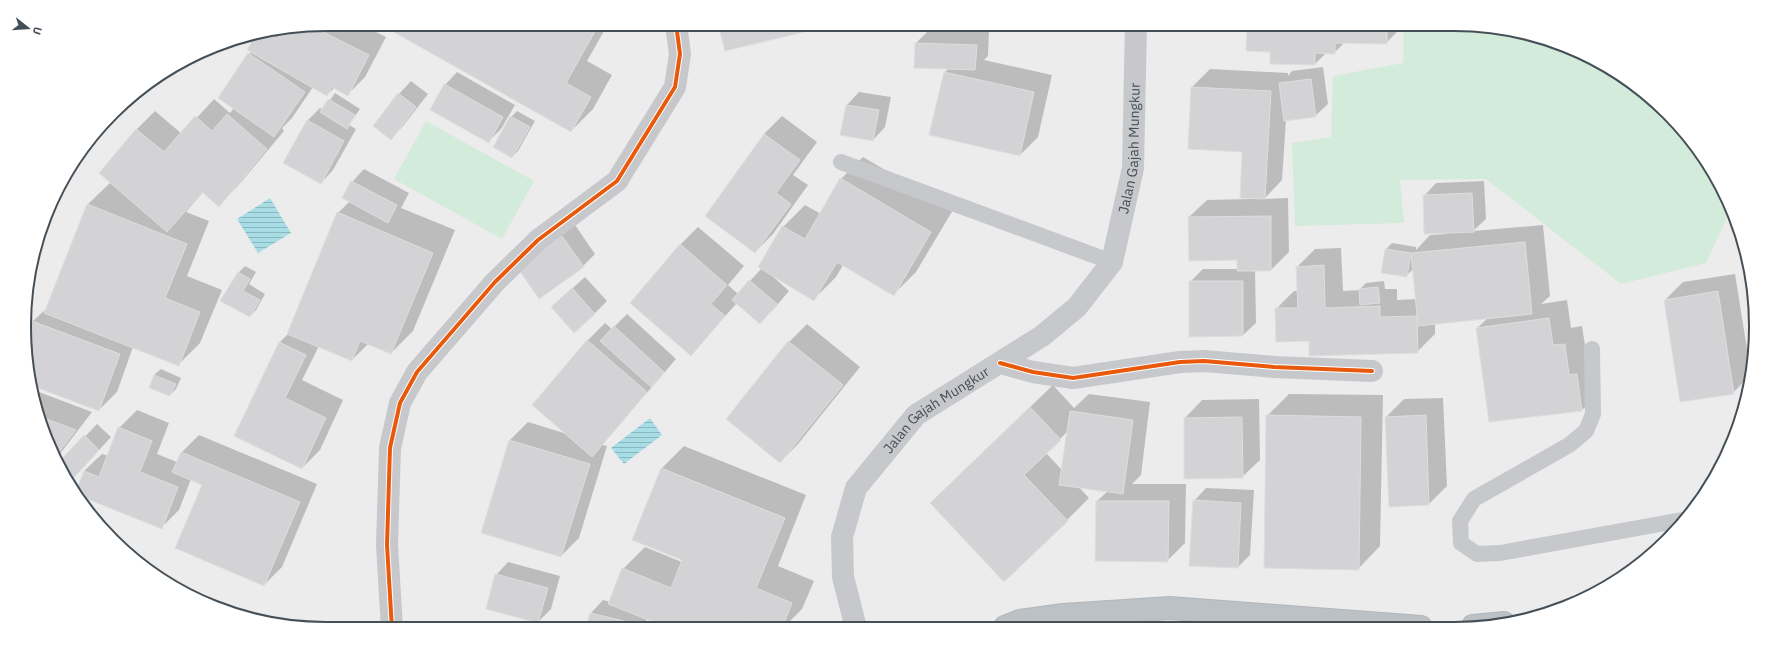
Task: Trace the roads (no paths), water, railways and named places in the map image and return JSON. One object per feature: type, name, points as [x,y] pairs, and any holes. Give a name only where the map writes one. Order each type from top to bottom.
[{"type":"highway","points":[[1018,622],[1063,615],[1170,608],[1365,622]]},
{"type":"street","points":[[392,622],[387,545],[390,455],[400,403],[416,372],[495,282],[538,240],[617,181],[675,87],[680,54],[677,31]]},
{"type":"street","name":"Jalan Gajah Mungkur","points":[[854,622],[843,577],[842,537],[856,488],[916,415],[1042,336],[1077,306],[1112,262],[1133,168],[1136,31]]},
{"type":"street","points":[[1000,363],[1032,372],[1073,378],[1180,362],[1204,361],[1274,367],[1372,371]]},
{"type":"lane","points":[[842,162],[1112,262]]},
{"type":"lane","points":[[1592,349],[1593,414],[1586,431],[1568,445],[1474,499],[1460,521],[1461,543],[1477,554],[1500,553],[1676,521]]},
{"type":"water","points":[[270,198],[291,233],[258,253],[237,219]]},
{"type":"water","points":[[650,418],[662,435],[624,464],[611,448]]}]
